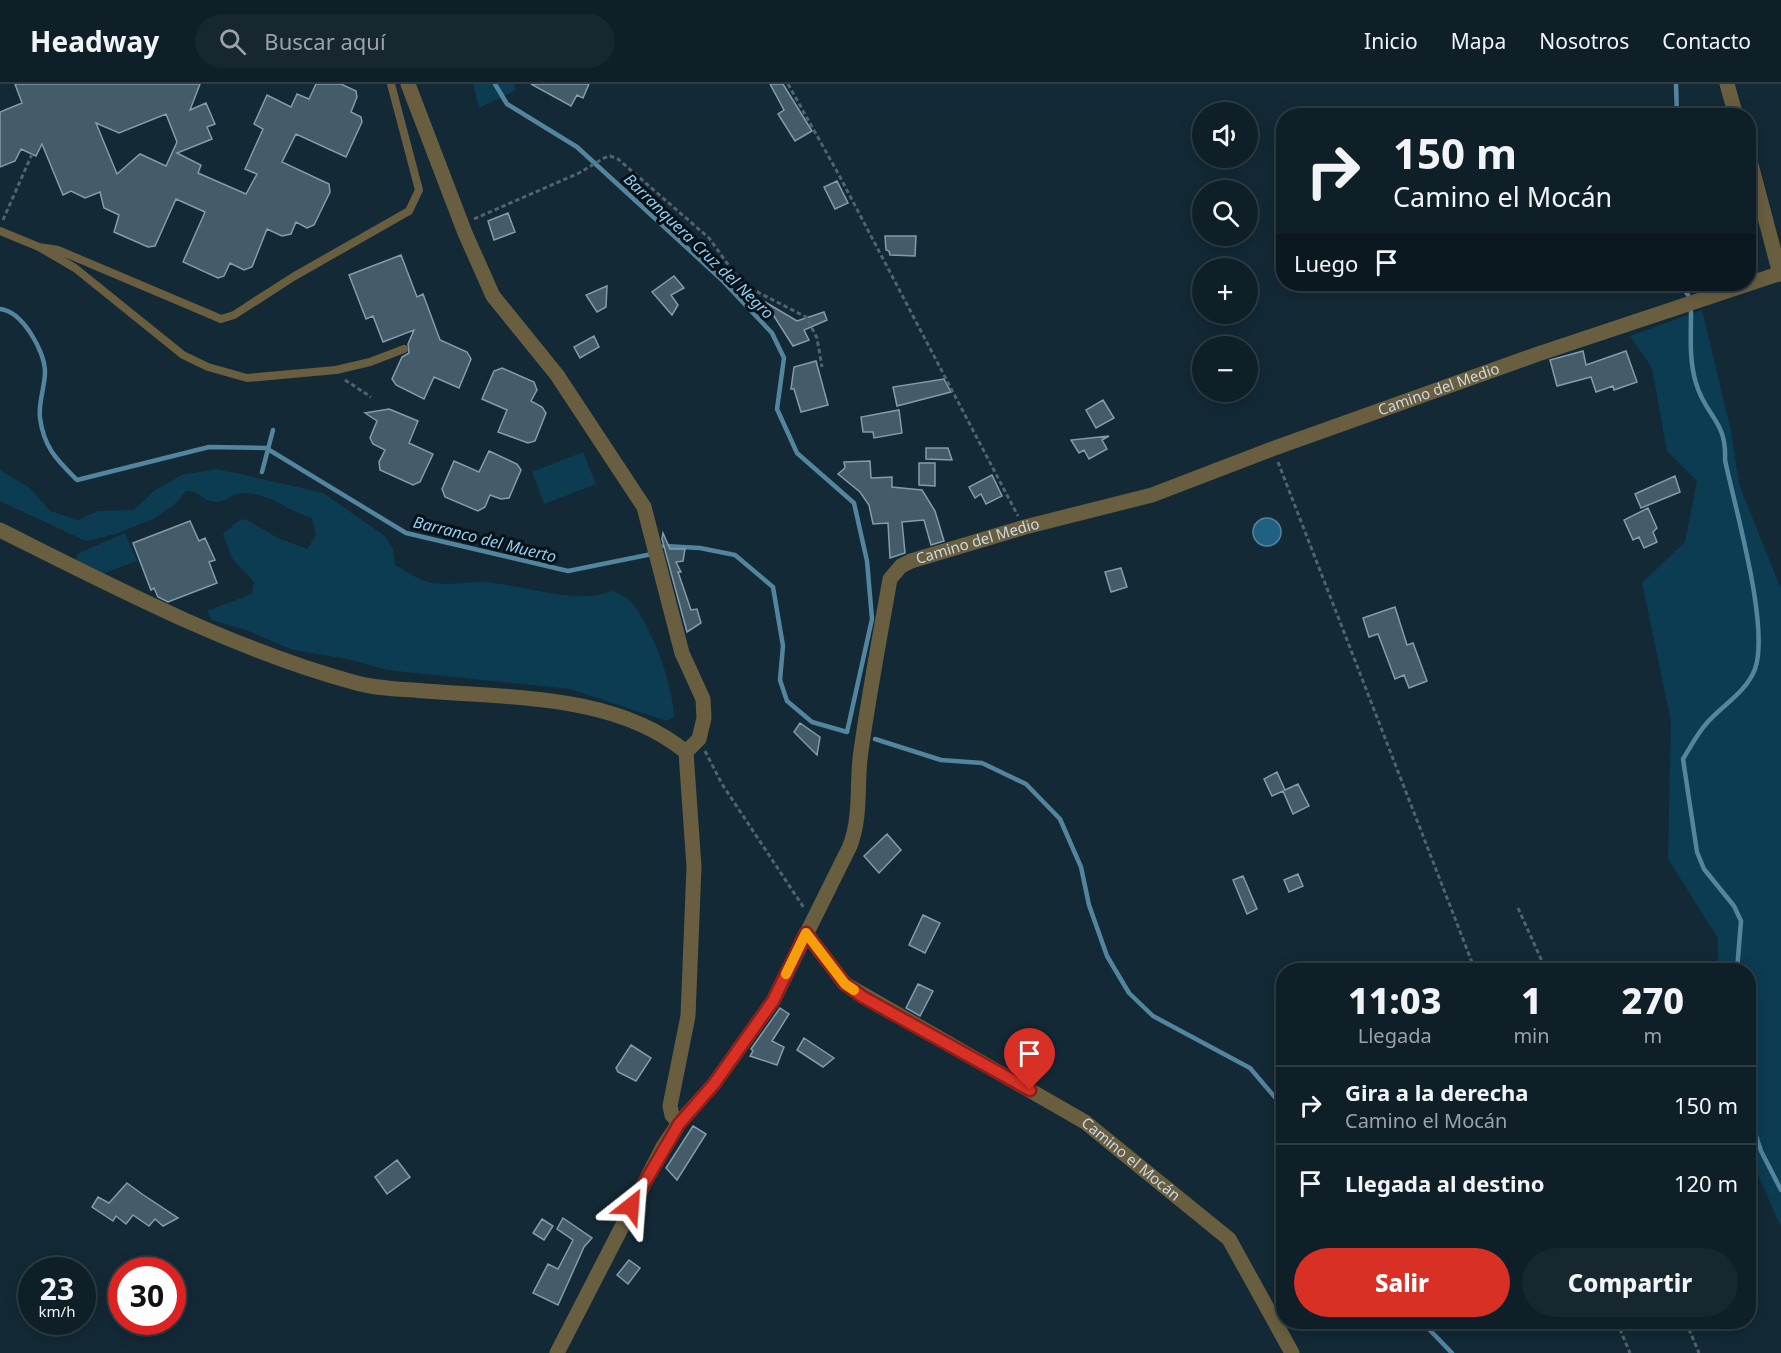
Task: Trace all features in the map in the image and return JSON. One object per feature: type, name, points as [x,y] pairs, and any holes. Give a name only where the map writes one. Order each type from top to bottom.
[{"type":"street","points":[[408,84],[461,224],[493,296],[557,375],[644,507],[654,553],[682,653],[703,699],[704,718],[699,739],[686,752]]},
{"type":"street","points":[[1727,84],[1734,108]]},
{"type":"street","points":[[1756,183],[1780,274]]},
{"type":"street","name":"Camino del Medio","points":[[1756,282],[1780,274]]},
{"type":"street","name":"Camino del Medio","points":[[557,1353],[621,1226],[679,1124],[714,1084],[773,1001],[856,829],[860,754],[890,579],[901,566],[1025,527],[1152,495],[1272,449],[1538,354],[1729,291]]},
{"type":"street","points":[[0,530],[144,602],[314,671],[357,683],[390,688],[568,704],[643,726],[670,739],[686,752],[694,867],[688,1016],[670,1106],[672,1115],[679,1124]]},
{"type":"street","name":"Camino el Mocán","points":[[810,926],[845,984],[1085,1122],[1228,1239],[1276,1324]]},
{"type":"street","name":"Camino el Mocán","points":[[1279,1329],[1292,1353]]},
{"type":"lane","points":[[39,247],[58,250],[220,319],[234,315],[409,211],[419,190],[391,84]]},
{"type":"lane","points":[[0,230],[39,247],[75,268],[183,355],[208,367],[247,378],[336,370],[370,362],[404,348]]},
{"type":"path","points":[[788,84],[839,175],[1006,496],[1025,527]]},
{"type":"path","points":[[0,230],[32,154]]},
{"type":"path","points":[[461,224],[579,173],[604,158],[610,156],[618,159],[709,238],[742,284],[806,317],[816,338],[822,367]]},
{"type":"path","points":[[336,370],[339,375],[371,397]]},
{"type":"path","points":[[1272,449],[1471,963]]},
{"type":"path","points":[[699,739],[722,784],[741,809],[810,926]]},
{"type":"path","points":[[1518,908],[1543,963]]},
{"type":"path","points":[[1620,1329],[1630,1353]]},
{"type":"path","points":[[1689,1329],[1699,1353]]},
{"type":"shaded area","points":[[473,84],[514,84],[516,90],[479,108]]},
{"type":"shaded area","points":[[1702,310],[1731,431],[1739,484],[1781,589],[1781,1227],[1756,1170],[1756,963],[1718,963],[1718,938],[1668,859],[1671,721],[1642,583],[1685,542],[1697,481],[1667,451],[1652,368],[1630,336]]},
{"type":"shaded area","points":[[583,452],[596,484],[544,504],[532,472]]},
{"type":"shaded area","points":[[0,468],[30,488],[50,511],[78,520],[98,511],[134,510],[155,490],[182,475],[217,469],[323,493],[385,536],[393,549],[395,565],[424,581],[444,584],[494,583],[547,593],[583,596],[599,595],[612,590],[632,603],[647,626],[666,673],[674,717],[667,721],[570,689],[387,670],[348,659],[293,650],[246,630],[212,620],[207,611],[252,594],[254,582],[232,558],[223,534],[237,522],[245,519],[278,538],[307,549],[316,535],[312,518],[271,499],[253,494],[242,493],[216,502],[207,500],[195,492],[186,491],[174,505],[153,519],[116,534],[86,541],[0,501]]},
{"type":"shaded area","points":[[1267,518],[1277,522],[1281,532],[1277,542],[1267,546],[1257,542],[1253,532],[1257,522]]},
{"type":"shaded area","points":[[125,533],[137,561],[102,574],[76,561],[77,554]]},
{"type":"building","points":[[15,84],[200,84],[190,110],[206,103],[215,124],[207,127],[212,139],[177,153],[201,165],[198,173],[246,194],[257,174],[245,169],[263,129],[254,124],[267,95],[291,107],[297,94],[309,99],[316,84],[341,84],[356,91],[357,97],[351,112],[361,117],[362,122],[346,157],[296,134],[282,162],[329,184],[330,192],[314,225],[307,228],[296,222],[291,234],[282,236],[267,229],[252,267],[244,270],[230,263],[224,276],[218,278],[183,262],[205,212],[176,199],[155,246],[148,247],[114,232],[119,215],[104,208],[100,192],[85,198],[71,191],[63,195],[42,144],[36,156],[21,149],[15,161],[0,167],[0,112],[22,103]],"holes":[[[166,114],[177,142],[166,166],[140,154],[117,174],[96,123],[119,133]]]},
{"type":"building","points":[[531,84],[589,84],[583,98],[577,95],[571,106]]},
{"type":"building","points":[[770,84],[783,84],[812,131],[795,141],[778,114],[784,110]]},
{"type":"building","points":[[837,181],[848,203],[835,209],[824,187]]},
{"type":"building","points":[[508,213],[515,232],[494,240],[488,221]]},
{"type":"building","points":[[885,236],[916,236],[915,256],[890,255],[886,250]]},
{"type":"building","points":[[401,255],[417,297],[423,294],[440,340],[467,352],[471,359],[459,388],[434,377],[424,399],[396,385],[392,379],[402,357],[409,353],[408,344],[414,330],[383,342],[373,316],[366,319],[349,275]]},
{"type":"building","points":[[674,276],[684,288],[671,295],[678,305],[672,315],[652,292]]},
{"type":"building","points":[[607,286],[606,307],[597,312],[586,295]]},
{"type":"building","points":[[765,302],[797,321],[824,312],[827,320],[804,330],[809,340],[793,346]]},
{"type":"building","points":[[594,336],[599,347],[580,358],[574,347]]},
{"type":"building","points":[[1583,351],[1586,365],[1626,351],[1637,382],[1614,390],[1613,386],[1596,392],[1591,377],[1557,386],[1550,360]]},
{"type":"building","points":[[816,361],[828,405],[801,412],[794,389],[791,389],[794,367]]},
{"type":"building","points":[[502,368],[534,382],[537,390],[531,401],[542,407],[546,413],[535,441],[528,443],[498,432],[507,410],[482,399],[494,371]]},
{"type":"building","points":[[944,379],[951,392],[897,406],[893,387]]},
{"type":"building","points":[[1103,400],[1114,418],[1096,428],[1086,410]]},
{"type":"building","points":[[389,409],[418,421],[409,443],[433,454],[420,482],[413,485],[380,470],[379,462],[385,450],[373,444],[370,438],[377,421],[365,413]]},
{"type":"building","points":[[899,410],[902,433],[874,438],[873,432],[863,432],[861,417]]},
{"type":"building","points":[[1109,436],[1102,440],[1107,449],[1089,459],[1084,450],[1079,453],[1071,440]]},
{"type":"building","points":[[926,448],[948,448],[952,460],[926,459]]},
{"type":"building","points":[[489,451],[517,464],[521,470],[509,498],[501,499],[490,495],[485,507],[478,511],[445,497],[442,489],[454,461],[479,472]]},
{"type":"building","points":[[870,461],[871,478],[892,477],[892,487],[922,490],[935,511],[944,541],[931,545],[924,520],[902,522],[905,553],[890,558],[888,523],[873,524],[869,505],[860,492],[838,474],[845,468],[844,462]]},
{"type":"building","points":[[919,463],[935,463],[935,486],[919,485]]},
{"type":"building","points":[[992,475],[1002,496],[986,504],[981,494],[975,498],[969,487]]},
{"type":"building","points":[[1675,476],[1680,492],[1641,508],[1635,494]]},
{"type":"building","points":[[1648,508],[1657,528],[1653,532],[1657,542],[1644,548],[1639,537],[1633,540],[1624,520]]},
{"type":"building","points":[[190,521],[199,541],[205,538],[215,560],[209,562],[217,583],[168,602],[158,597],[154,588],[151,590],[133,543]]},
{"type":"building","points":[[663,533],[670,549],[685,549],[683,561],[676,562],[681,572],[678,572],[691,610],[697,609],[701,623],[687,632],[662,539]]},
{"type":"building","points":[[1121,568],[1127,587],[1111,592],[1105,572]]},
{"type":"building","points":[[1395,607],[1407,645],[1413,643],[1427,681],[1409,688],[1404,675],[1395,679],[1378,634],[1369,637],[1363,618]]},
{"type":"building","points":[[800,723],[820,737],[817,755],[794,732]]},
{"type":"building","points":[[1277,772],[1285,790],[1298,784],[1309,806],[1293,814],[1283,791],[1272,796],[1264,779]]},
{"type":"building","points":[[887,834],[901,850],[879,873],[864,856]]},
{"type":"building","points":[[1298,874],[1303,886],[1289,892],[1284,880]]},
{"type":"building","points":[[1243,876],[1257,909],[1247,914],[1233,880]]},
{"type":"building","points":[[923,915],[940,923],[925,953],[909,945]]},
{"type":"building","points":[[918,984],[933,991],[920,1016],[906,1008]]},
{"type":"building","points":[[780,1008],[789,1014],[772,1041],[784,1047],[777,1065],[750,1056],[753,1051],[751,1049]]},
{"type":"building","points":[[804,1038],[834,1058],[823,1067],[797,1050]]},
{"type":"building","points":[[631,1045],[651,1058],[636,1081],[618,1072],[616,1068]]},
{"type":"building","points":[[693,1126],[706,1134],[677,1180],[666,1168]]},
{"type":"building","points":[[397,1160],[410,1177],[387,1194],[375,1177]]},
{"type":"building","points":[[127,1183],[178,1218],[163,1226],[155,1219],[149,1226],[133,1215],[126,1224],[116,1216],[113,1221],[92,1207],[98,1197],[109,1203]]},
{"type":"building","points":[[563,1218],[592,1238],[584,1247],[558,1305],[533,1293],[548,1264],[558,1269],[573,1240],[557,1229]]},
{"type":"building","points":[[542,1219],[553,1226],[544,1240],[533,1233]]},
{"type":"building","points":[[629,1260],[640,1268],[628,1284],[617,1275]]},
{"type":"waterway","name":"Barranquera Cruz del Negro","points":[[495,84],[507,104],[577,147],[721,279],[772,333],[784,358],[777,409],[797,453],[854,503],[867,561],[872,619],[847,732],[812,722],[787,701],[780,680],[783,646],[773,587],[735,555],[700,548],[664,546]]},
{"type":"waterway","points":[[1676,84],[1677,108]]},
{"type":"waterway","points":[[1685,291],[1688,295]]},
{"type":"waterway","name":"Barranco del Muerto","points":[[0,309],[8,311],[24,324],[37,343],[45,372],[40,407],[42,428],[52,453],[77,480],[209,447],[266,448],[406,533],[568,571],[652,554]]},
{"type":"waterway","points":[[1691,312],[1692,366],[1700,394],[1723,436],[1725,460],[1749,567],[1758,625],[1758,650],[1751,678],[1712,717],[1683,759],[1697,852],[1704,869],[1734,906],[1741,921],[1738,963]]},
{"type":"waterway","name":"Barranco del Muerto","points":[[262,472],[273,430]]},
{"type":"waterway","name":"Barranco del Muerto","points":[[875,739],[941,760],[982,763],[1026,784],[1060,819],[1081,867],[1089,905],[1107,956],[1129,993],[1153,1016],[1250,1068],[1276,1099]]},
{"type":"waterway","points":[[1756,1136],[1781,1190]]},
{"type":"waterway","name":"Barranco del Muerto","points":[[1429,1329],[1452,1353]]},
{"type":"slow traffic","points":[[786,974],[806,933],[845,984],[854,990]]},
{"type":"route","points":[[631,1206],[663,1147],[679,1124],[714,1084],[773,1001],[806,933],[845,984],[863,997],[958,1047],[1030,1090]]}]
